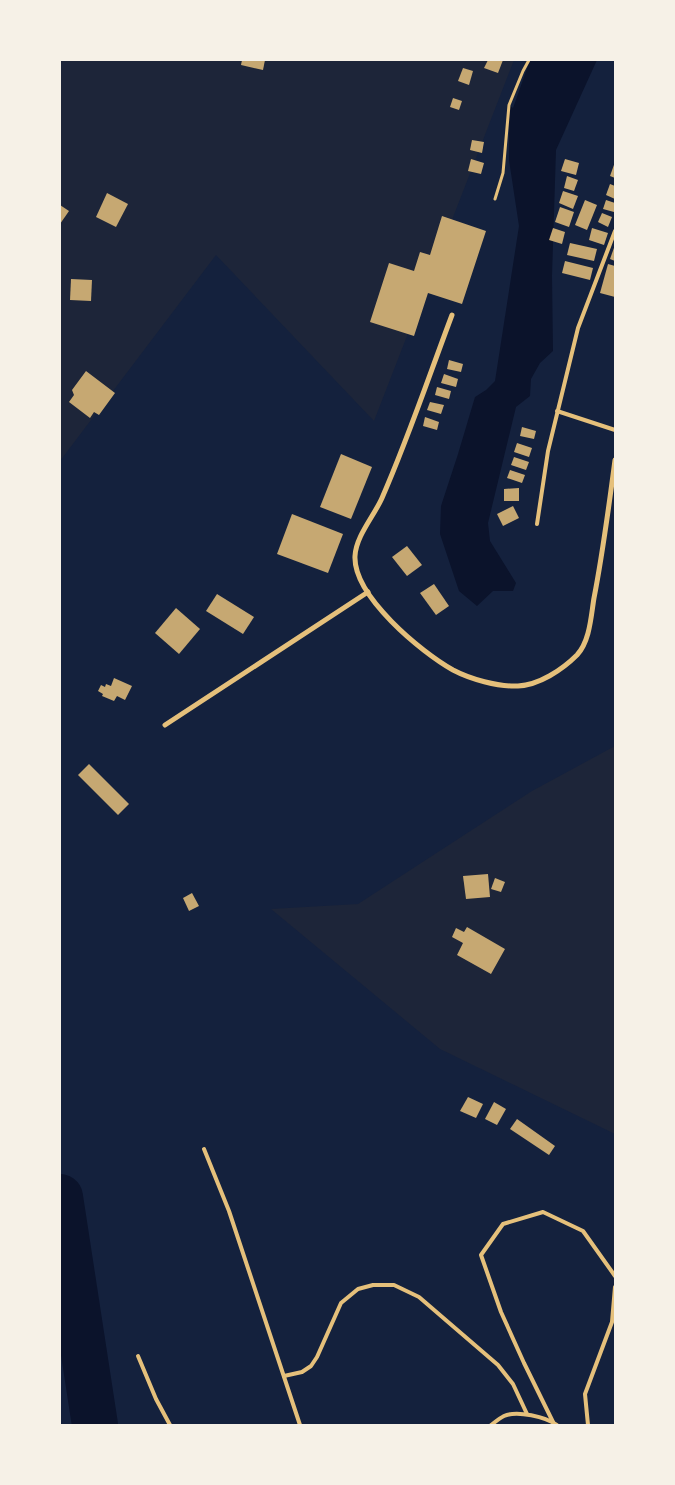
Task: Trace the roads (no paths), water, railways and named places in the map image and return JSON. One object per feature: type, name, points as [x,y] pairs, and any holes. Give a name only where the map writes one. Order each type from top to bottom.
[{"type":"street","points":[[452,315],[384,492],[359,541],[355,556],[357,573],[368,592],[391,621],[410,640],[454,670],[489,683],[518,686],[537,682],[559,670],[578,654],[587,635],[602,558],[615,460]]},
{"type":"street","points":[[165,725],[368,592]]},
{"type":"lane","points":[[537,524],[548,451],[578,328],[615,231]]},
{"type":"lane","points":[[557,411],[615,430]]},
{"type":"lane","points":[[204,1149],[229,1212],[300,1425]]},
{"type":"lane","points":[[553,1422],[501,1312],[481,1255],[503,1224],[543,1212],[583,1231],[615,1276]]},
{"type":"lane","points":[[284,1376],[302,1372],[311,1366],[317,1357],[341,1303],[358,1290],[373,1285],[394,1285],[419,1297],[498,1366],[513,1384],[527,1414]]},
{"type":"lane","points":[[588,1425],[585,1394],[612,1322],[615,1286]]},
{"type":"lane","points":[[138,1356],[156,1399],[170,1425]]},
{"type":"lane","points":[[491,1425],[505,1415],[527,1414],[557,1425]]},
{"type":"waterway","points":[[60,1197],[95,1425]]}]
